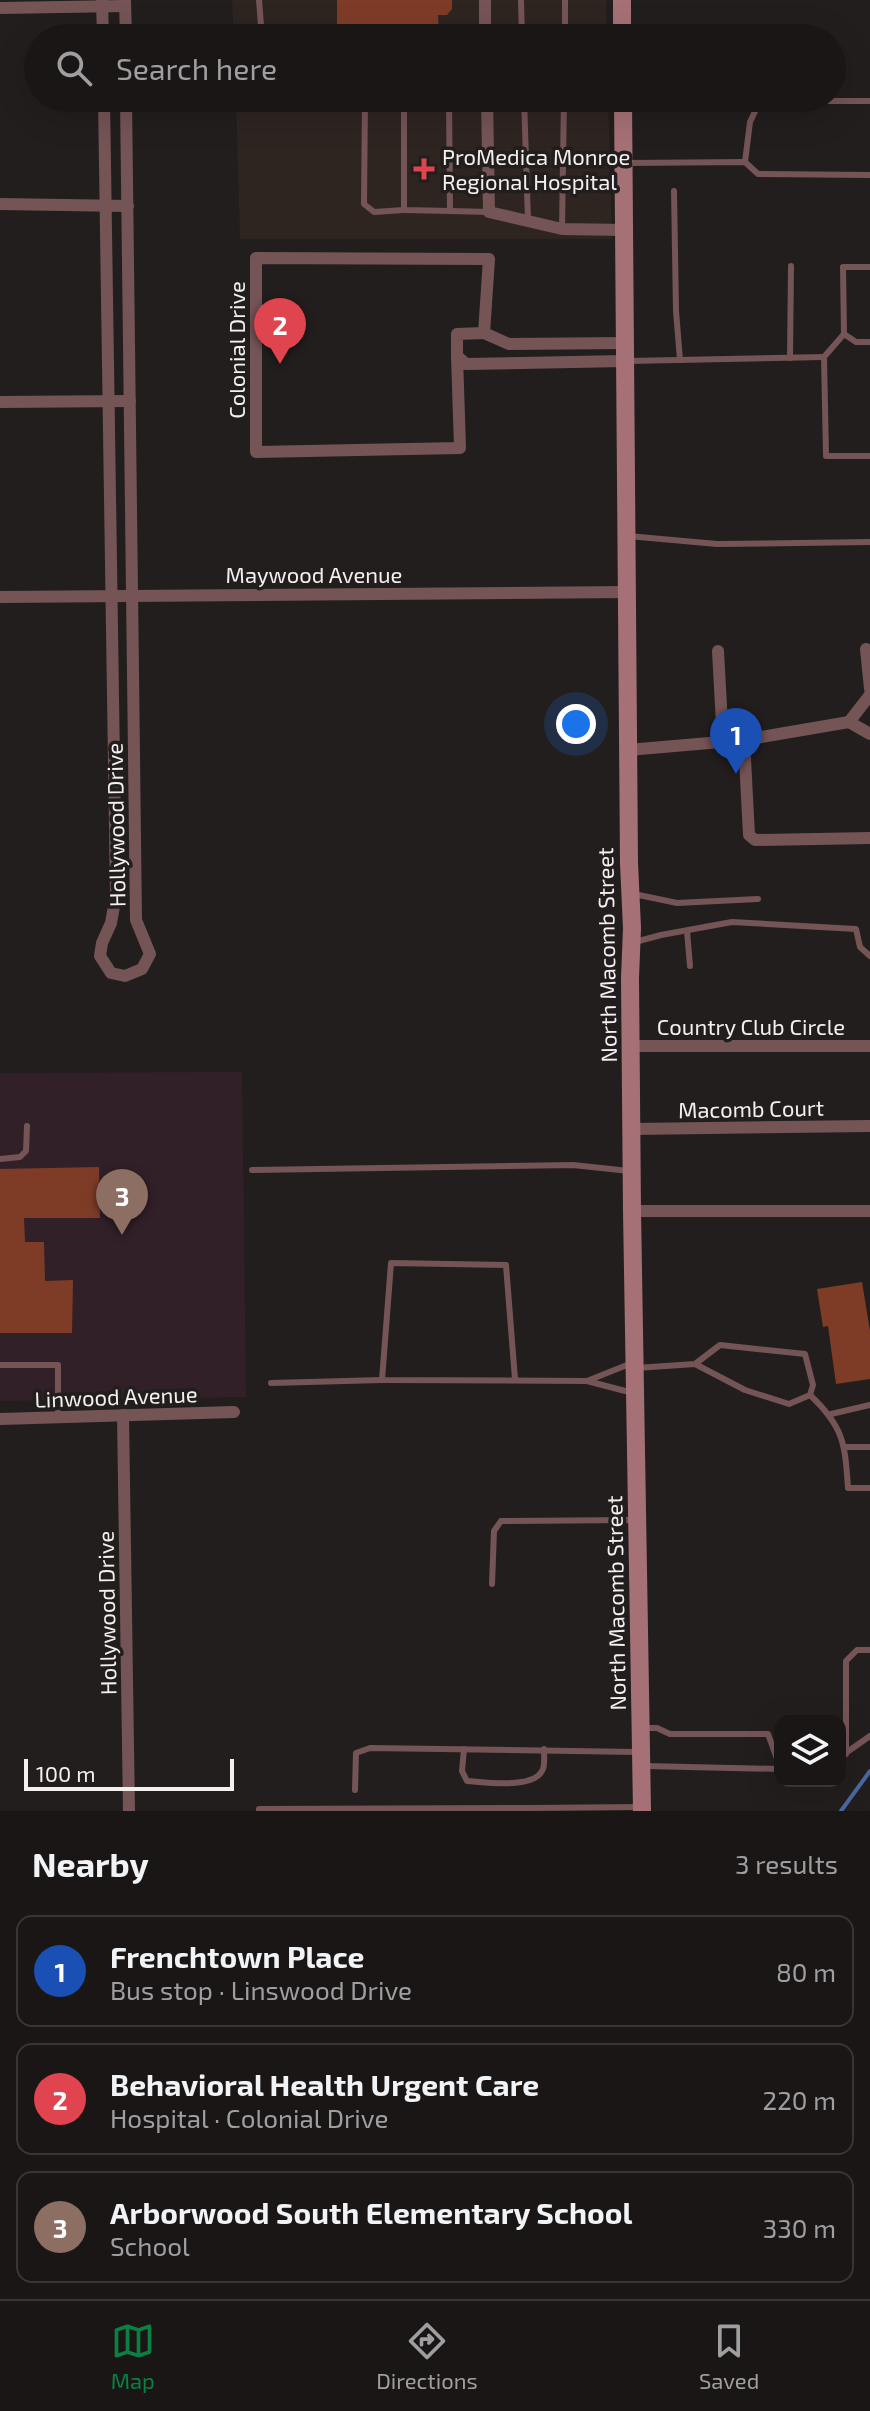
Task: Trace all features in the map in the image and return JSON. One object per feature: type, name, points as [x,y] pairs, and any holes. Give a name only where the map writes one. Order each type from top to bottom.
[{"type":"street","points":[[485,0],[485,24]]},
{"type":"street","points":[[622,0],[622,24]]},
{"type":"street","points":[[102,3],[103,24]]},
{"type":"street","points":[[0,8],[125,3],[126,24]]},
{"type":"street","name":"Hollywood Drive","points":[[104,112],[116,895],[100,956],[111,973],[125,976],[142,969],[150,954],[136,920],[126,112]]},
{"type":"street","points":[[487,112],[489,212],[562,229],[624,230]]},
{"type":"street","name":"North Macomb Street","points":[[623,112],[632,1211],[642,1809]]},
{"type":"street","points":[[0,204],[128,206]]},
{"type":"street","name":"Colonial Drive","points":[[457,356],[460,448],[256,452],[256,258],[489,259],[484,333]]},
{"type":"street","points":[[484,333],[509,344],[626,352],[466,364],[457,356],[457,334],[484,333]]},
{"type":"street","points":[[0,402],[130,401]]},
{"type":"street","name":"Maywood Avenue","points":[[0,597],[628,592]]},
{"type":"street","points":[[866,649],[870,689]]},
{"type":"street","points":[[718,651],[723,742]]},
{"type":"street","points":[[849,722],[870,695]]},
{"type":"street","points":[[628,750],[744,740],[849,722],[870,734]]},
{"type":"street","points":[[744,740],[749,835],[755,840],[870,838]]},
{"type":"street","name":"Country Club Circle","points":[[632,1046],[870,1046]]},
{"type":"street","name":"Macomb Court","points":[[632,1129],[870,1126]]},
{"type":"street","points":[[632,1211],[870,1211]]},
{"type":"street","name":"Linwood Avenue","points":[[0,1419],[234,1412]]},
{"type":"street","name":"Hollywood Drive","points":[[123,1415],[129,1811]]},
{"type":"lane","points":[[259,0],[261,24]]},
{"type":"lane","points":[[521,0],[522,24]]},
{"type":"lane","points":[[565,0],[565,24]]},
{"type":"lane","points":[[846,101],[870,101]]},
{"type":"lane","points":[[365,112],[364,204],[374,212],[489,212]]},
{"type":"lane","points":[[404,112],[404,210]]},
{"type":"lane","points":[[449,112],[450,211]]},
{"type":"lane","points":[[524,112],[528,221]]},
{"type":"lane","points":[[562,229],[564,112]]},
{"type":"lane","points":[[745,162],[750,122],[755,112]]},
{"type":"lane","points":[[624,164],[745,162],[758,174],[870,175]]},
{"type":"lane","points":[[674,191],[680,360]]},
{"type":"lane","points":[[790,358],[791,266]]},
{"type":"lane","points":[[870,267],[843,267],[844,334],[824,357],[826,456],[870,456]]},
{"type":"lane","points":[[844,334],[856,342],[870,342]]},
{"type":"lane","points":[[626,352],[680,360],[824,357]]},
{"type":"lane","points":[[628,536],[717,544],[870,542]]},
{"type":"lane","points":[[630,894],[677,903],[758,899]]},
{"type":"lane","points":[[632,943],[732,922],[856,929],[860,947],[870,956]]},
{"type":"lane","points":[[687,931],[690,966]]},
{"type":"lane","points":[[0,1159],[20,1157],[26,1151],[27,1126]]},
{"type":"lane","points":[[252,1170],[573,1165],[632,1172]]},
{"type":"lane","points":[[382,1380],[391,1263],[506,1265],[515,1379]]},
{"type":"lane","points":[[695,1364],[720,1345],[805,1354],[813,1385],[810,1395]]},
{"type":"lane","points":[[587,1381],[636,1365],[695,1364],[745,1390],[789,1404],[810,1395]]},
{"type":"lane","points":[[0,1365],[58,1365],[58,1417]]},
{"type":"lane","points":[[271,1383],[515,1379],[587,1381],[637,1394]]},
{"type":"lane","points":[[810,1395],[831,1414],[845,1447],[848,1488],[870,1488]]},
{"type":"lane","points":[[831,1414],[870,1405]]},
{"type":"lane","points":[[845,1447],[870,1447]]},
{"type":"lane","points":[[492,1584],[494,1531],[501,1521],[638,1520]]},
{"type":"lane","points":[[844,1715],[846,1661],[857,1650],[870,1650]]},
{"type":"lane","points":[[641,1728],[657,1728],[670,1734],[768,1734],[774,1751]]},
{"type":"lane","points":[[846,1754],[870,1736]]},
{"type":"lane","points":[[355,1790],[356,1753],[370,1748],[544,1749],[774,1768]]},
{"type":"lane","points":[[464,1749],[462,1771],[467,1781],[522,1783],[537,1778],[544,1769],[544,1749]]},
{"type":"lane","points":[[259,1811],[424,1806],[642,1809]]},
{"type":"shaded area","points":[[232,0],[606,0],[606,24],[233,24]]},
{"type":"shaded area","name":"ProMedica Monroe Regional Hospital","points":[[236,112],[608,112],[612,239],[240,239]]},
{"type":"shaded area","points":[[242,1072],[246,1397],[0,1401],[0,1073]]},
{"type":"building","points":[[337,0],[452,0],[452,9],[447,15],[438,15],[438,24],[337,24]]},
{"type":"building","points":[[99,1167],[100,1218],[24,1218],[25,1242],[44,1242],[45,1281],[73,1280],[72,1333],[0,1333],[0,1169]]},
{"type":"building","points":[[862,1282],[870,1331],[870,1379],[836,1384],[828,1326],[823,1327],[817,1289]]},
{"type":"waterway","points":[[841,1811],[870,1771]]},
{"type":"place","name":"ProMedica Monroe Regional Hospital","points":[[424,169]]},
{"type":"place","name":"Behavioral Health Urgent Care","points":[[280,364]]},
{"type":"place","name":"Frenchtown Place","points":[[736,774]]},
{"type":"place","name":"Arborwood South Elementary School","points":[[122,1235]]}]
